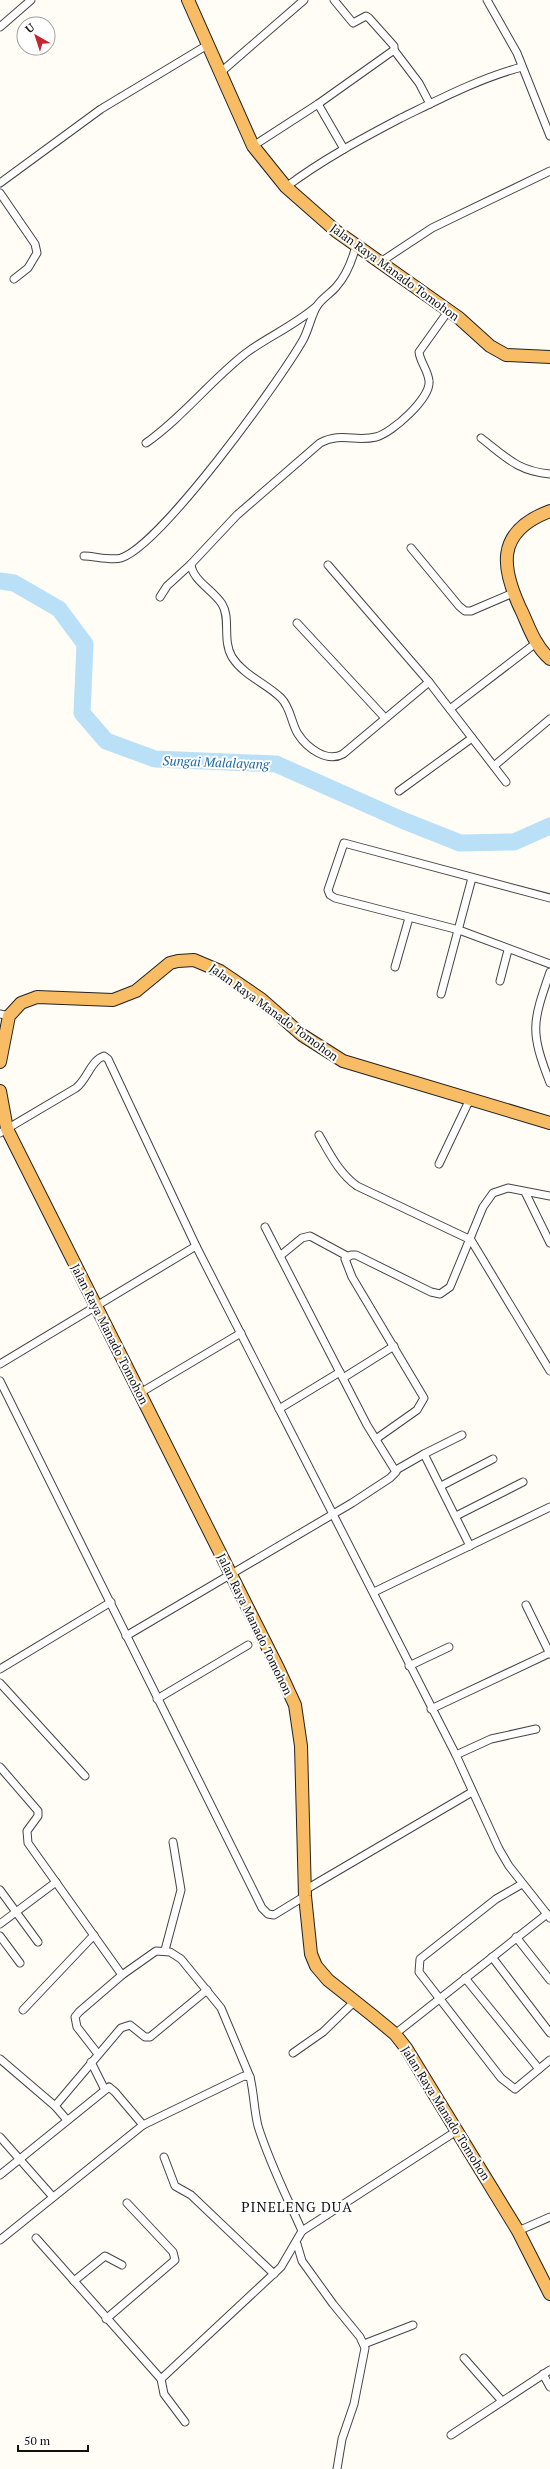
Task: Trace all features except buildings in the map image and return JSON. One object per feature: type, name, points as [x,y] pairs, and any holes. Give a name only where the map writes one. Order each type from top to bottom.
[{"type":"highway","name":"Jalan Raya Manado Tomohon","points":[[188,0],[209,44],[253,146],[286,187],[356,246],[449,310],[486,343],[503,354],[550,357]]},
{"type":"highway","points":[[550,511],[536,517],[522,527],[510,544],[506,570],[513,593],[536,643],[550,658]]},
{"type":"highway","name":"Jalan Raya Manado Tomohon","points":[[0,1062],[4,1015],[21,1003],[37,997],[113,1000],[136,991],[170,963],[194,960],[210,965],[228,976],[261,999],[302,1035],[333,1056],[349,1063],[550,1123]]},
{"type":"highway","name":"Jalan Raya Manado Tomohon","points":[[0,1091],[4,1131],[140,1393],[294,1705],[301,1746],[305,1893],[310,1946],[314,1962],[328,1980],[395,2034],[410,2055],[458,2130],[518,2231],[550,2294]]},
{"type":"street","points":[[0,28],[31,0]]},
{"type":"street","points":[[221,72],[304,0]]},
{"type":"street","points":[[334,0],[353,23],[366,16],[369,18],[394,46],[394,50],[419,83],[430,104]]},
{"type":"street","points":[[487,0],[504,28],[522,67],[550,136]]},
{"type":"street","points":[[0,183],[97,112],[209,44]]},
{"type":"street","points":[[253,146],[318,104],[394,50]]},
{"type":"street","points":[[286,187],[344,149],[430,104],[463,88],[522,67]]},
{"type":"street","points":[[318,104],[344,149]]},
{"type":"street","points":[[379,263],[432,228],[550,171]]},
{"type":"street","points":[[0,193],[35,244],[37,253],[28,268],[14,279]]},
{"type":"street","points":[[146,443],[164,430],[198,394],[246,353],[297,322],[317,306],[344,276],[351,265],[356,246]]},
{"type":"street","points":[[84,556],[120,558],[150,536],[172,513],[194,489],[264,397],[303,341],[312,323],[317,306]]},
{"type":"street","points":[[160,597],[167,586],[191,564],[237,515],[320,443],[331,437],[341,436],[362,439],[378,437],[409,413],[423,399],[429,381],[419,352],[449,310]]},
{"type":"street","points":[[481,438],[514,465],[526,470],[550,474]]},
{"type":"street","points":[[411,548],[459,606],[465,610],[471,611],[513,593]]},
{"type":"street","points":[[191,564],[194,575],[210,590],[225,610],[225,629],[233,658],[244,670],[281,697],[287,706],[298,735],[324,756],[336,758],[429,682]]},
{"type":"street","points":[[328,565],[429,682],[506,782]]},
{"type":"street","points":[[297,623],[385,718]]},
{"type":"street","points":[[450,709],[536,643]]},
{"type":"street","points":[[494,766],[550,719]]},
{"type":"street","points":[[399,791],[472,738]]},
{"type":"street","points":[[550,898],[342,844],[329,886],[330,895],[409,918],[459,930],[508,950],[550,964]]},
{"type":"street","points":[[442,994],[472,878]]},
{"type":"street","points":[[395,967],[409,918]]},
{"type":"street","points":[[500,981],[508,950]]},
{"type":"street","points":[[550,972],[535,1020],[538,1049],[550,1083]]},
{"type":"street","points":[[4,1131],[80,1085],[97,1061],[102,1057],[106,1057],[135,1113],[196,1246],[242,1333],[332,1515],[374,1592],[409,1666],[456,1755],[499,1848],[522,1884],[548,1916],[516,1937],[395,2034]]},
{"type":"street","points":[[439,1164],[470,1099]]},
{"type":"street","points":[[319,1135],[337,1166],[348,1179],[357,1186],[472,1240],[550,1372]]},
{"type":"street","points":[[280,1256],[302,1238],[310,1236],[347,1256],[361,1257],[430,1292],[440,1294],[450,1287],[472,1240],[483,1208],[493,1193],[508,1188],[550,1196]]},
{"type":"street","points":[[525,1192],[550,1243]]},
{"type":"street","points":[[265,1227],[341,1375],[376,1439],[396,1470]]},
{"type":"street","points":[[0,1364],[196,1246]]},
{"type":"street","points":[[347,1256],[345,1259],[346,1266],[424,1398],[418,1410],[376,1439]]},
{"type":"street","points":[[140,1393],[242,1333]]},
{"type":"street","points":[[279,1409],[394,1346]]},
{"type":"street","points":[[0,1381],[262,1908],[268,1914],[274,1915],[305,1893],[472,1792]]},
{"type":"street","points":[[126,1636],[332,1515],[390,1478],[395,1474],[396,1470],[462,1435]]},
{"type":"street","points":[[424,1454],[470,1546]]},
{"type":"street","points":[[441,1486],[493,1459]]},
{"type":"street","points":[[456,1516],[523,1482]]},
{"type":"street","points":[[374,1592],[550,1507]]},
{"type":"street","points":[[0,1668],[111,1602]]},
{"type":"street","points":[[431,1709],[550,1653],[526,1605]]},
{"type":"street","points":[[157,1699],[248,1645]]},
{"type":"street","points":[[409,1666],[449,1647]]},
{"type":"street","points":[[0,1683],[85,1776]]},
{"type":"street","points":[[456,1755],[491,1739],[536,1730]]},
{"type":"street","points":[[0,1767],[38,1811],[38,1816],[27,1831],[26,1840],[122,1975]]},
{"type":"street","points":[[165,1950],[179,1903],[181,1890],[173,1842]]},
{"type":"street","points":[[0,1924],[56,1882]]},
{"type":"street","points":[[522,1884],[496,1900],[420,1959],[419,1972],[501,2078],[511,2088],[515,2089],[550,2060]]},
{"type":"street","points":[[0,1890],[38,1942]]},
{"type":"street","points":[[23,2010],[94,1935]]},
{"type":"street","points":[[0,1936],[20,1963]]},
{"type":"street","points":[[516,1937],[550,1980]]},
{"type":"street","points":[[98,2054],[77,2027],[75,2017],[79,2012],[122,1975],[156,1951],[165,1950],[181,1960],[221,2008],[250,2077],[255,2098],[256,2119],[262,2136],[302,2231]]},
{"type":"street","points":[[492,1957],[550,2033]]},
{"type":"street","points":[[465,1978],[538,2069]]},
{"type":"street","points":[[55,2106],[119,2030],[126,2025],[132,2026],[145,2037],[150,2037],[207,1990]]},
{"type":"street","points":[[293,2053],[323,2032],[355,2001]]},
{"type":"street","points":[[0,2059],[55,2106],[67,2120]]},
{"type":"street","points":[[91,2062],[105,2090]]},
{"type":"street","points":[[0,2240],[143,2125],[235,2079],[244,2076],[250,2077]]},
{"type":"street","points":[[0,2175],[67,2120],[105,2090],[110,2088],[143,2125]]},
{"type":"street","points":[[161,2379],[274,2274],[286,2261],[302,2231],[458,2130]]},
{"type":"street","points":[[0,2137],[53,2196]]},
{"type":"street","points":[[164,2157],[175,2186],[191,2195],[274,2274]]},
{"type":"street","points":[[106,2319],[175,2260],[174,2252],[127,2203]]},
{"type":"street","points":[[518,2231],[550,2217]]},
{"type":"street","points":[[36,2238],[106,2319],[161,2379],[164,2394],[185,2422]]},
{"type":"street","points":[[296,2244],[299,2256],[307,2268],[364,2344],[365,2352],[354,2404],[342,2439],[337,2469]]},
{"type":"street","points":[[74,2281],[105,2256],[122,2265]]},
{"type":"street","points":[[364,2344],[413,2325]]},
{"type":"street","points":[[464,2358],[501,2400]]},
{"type":"street","points":[[451,2435],[501,2400],[550,2370]]},
{"type":"street","points":[[542,2374],[550,2387]]},
{"type":"waterway","name":"Sungai Malalayang","points":[[0,581],[14,583],[59,609],[85,644],[82,713],[106,741],[155,759],[276,764],[402,820],[460,843],[514,842],[550,826]]},
{"type":"district","name":"PINELENG DUA","points":[[297,2206]]}]
